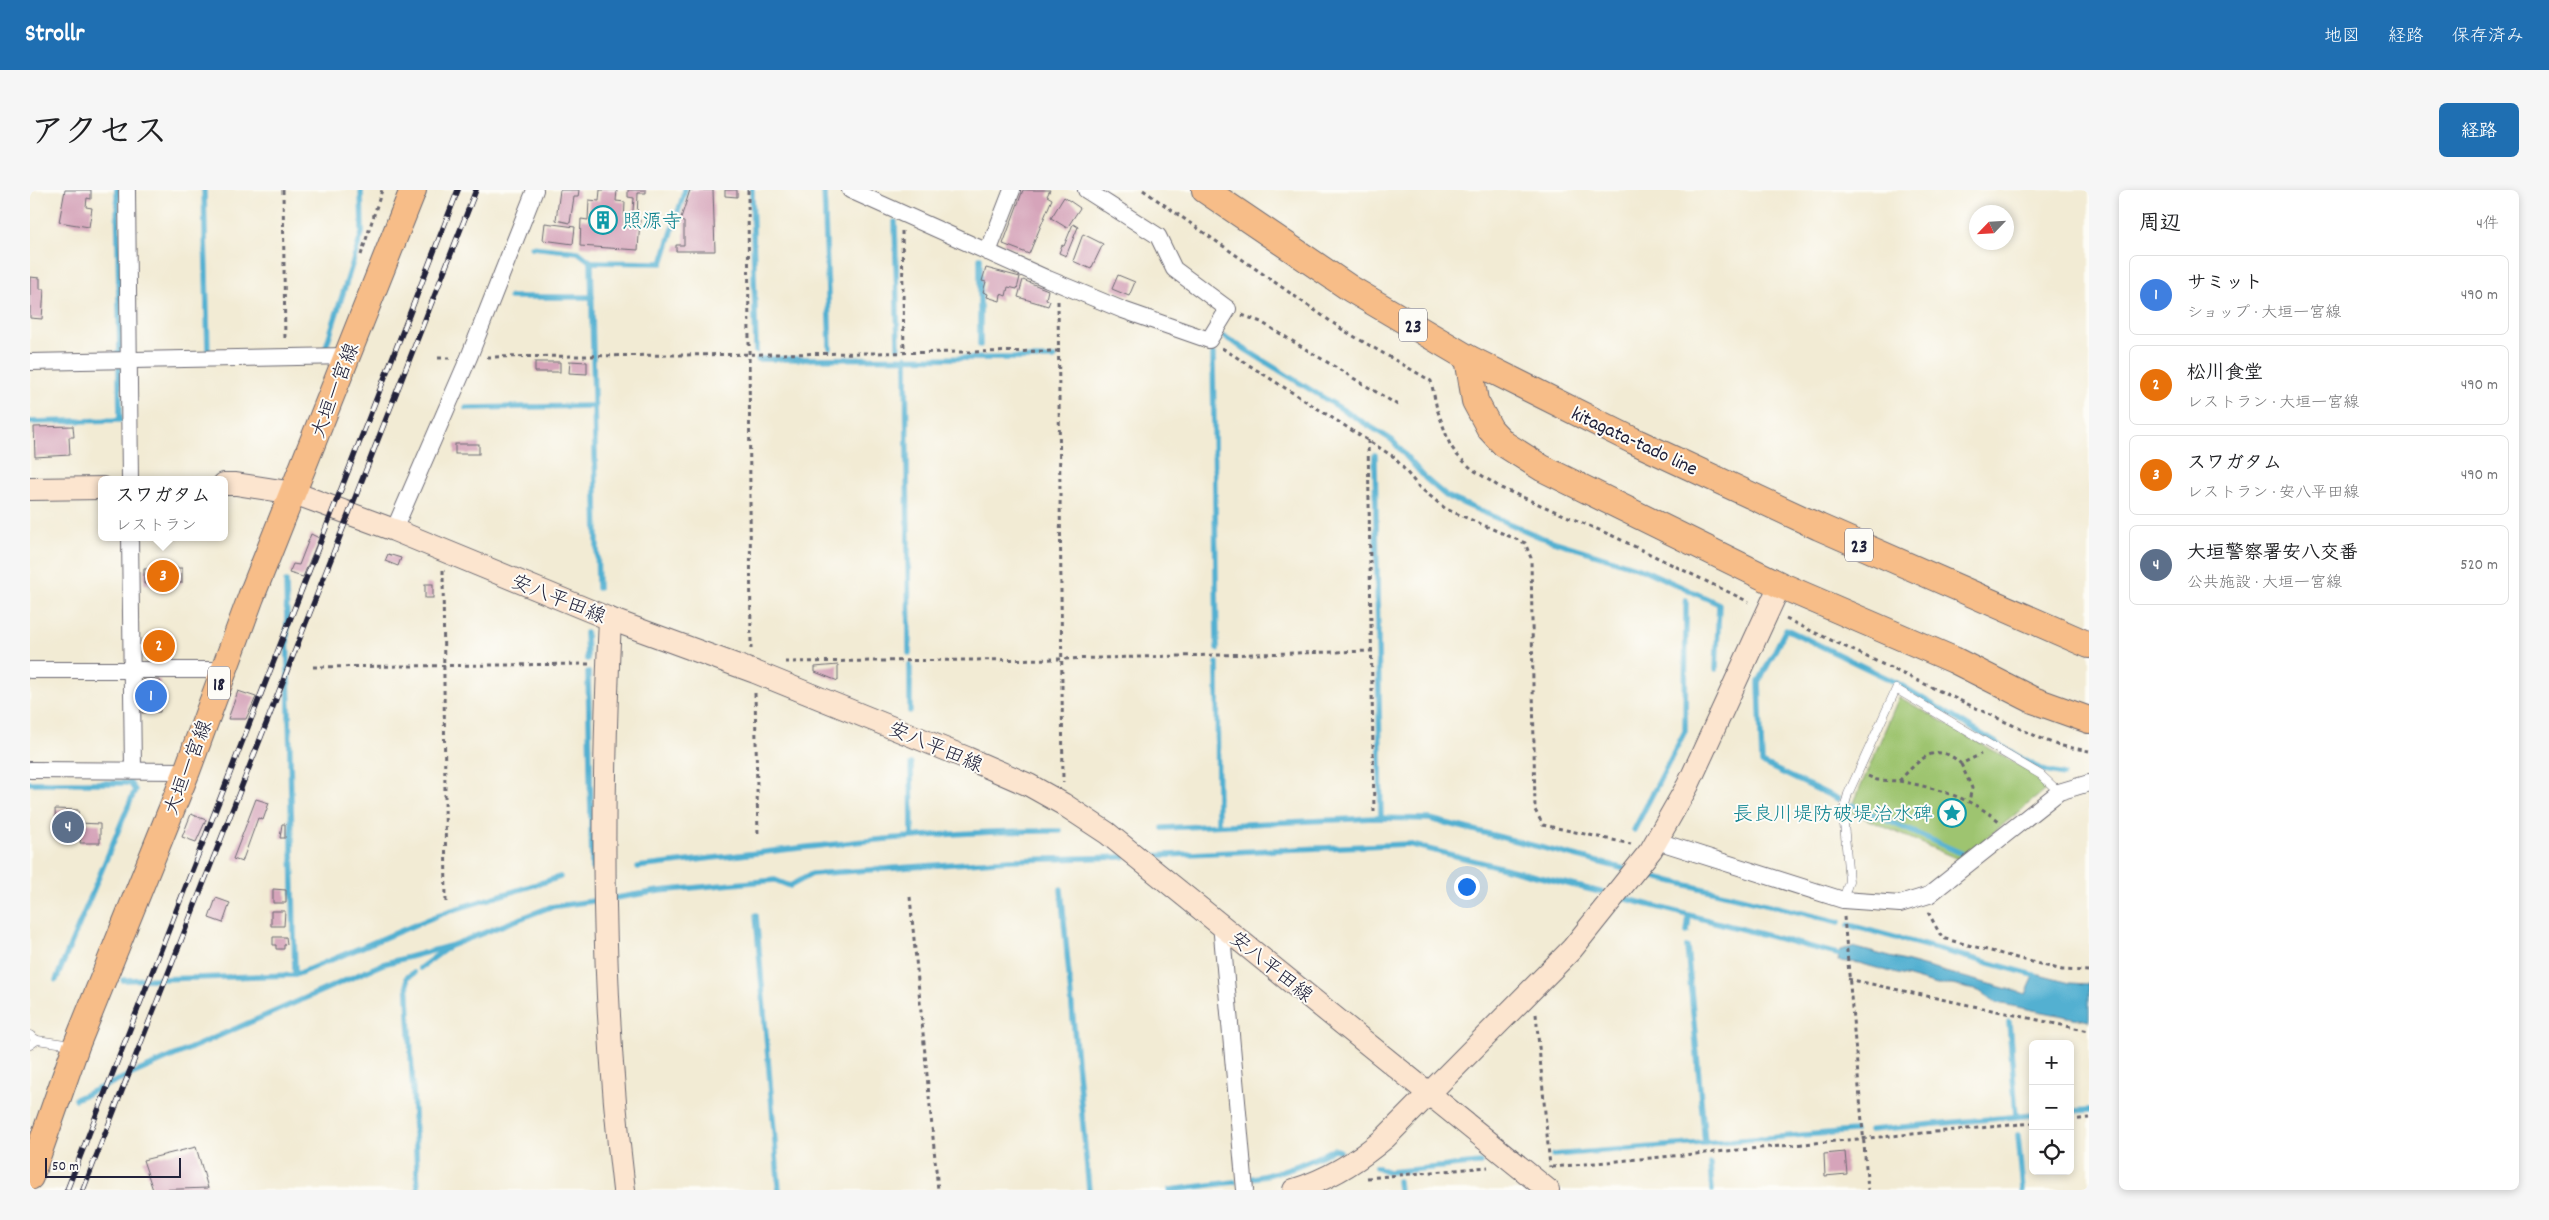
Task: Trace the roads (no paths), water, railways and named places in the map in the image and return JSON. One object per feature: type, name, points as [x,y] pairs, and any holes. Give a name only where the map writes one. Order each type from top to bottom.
[{"type":"main road","name":"大垣一宮線","points":[[30,1177],[76,1046],[187,771],[224,670],[413,190]]},
{"type":"main road","name":"kitagata-tado line","points":[[1205,190],[1351,289],[1468,358],[1632,440],[1819,528],[2089,645]]},
{"type":"main road","points":[[1468,358],[1472,387],[1490,429],[1512,450],[1542,468],[1780,585],[1954,660],[2033,700],[2089,720]]},
{"type":"main road","name":"安八平田線","points":[[228,484],[294,493],[394,530],[443,552],[610,619],[758,668],[967,758],[1064,804],[1107,833],[1548,1190]]},
{"type":"main road","points":[[30,489],[98,488]]},
{"type":"main road","points":[[1294,1190],[1321,1181],[1359,1160],[1385,1138],[1428,1092],[1572,949],[1601,914],[1650,851],[1688,785],[1780,585]]},
{"type":"main road","points":[[610,619],[603,878],[604,921],[612,1086],[624,1190]]},
{"type":"main road","points":[[2033,700],[2068,708],[2089,706]]},
{"type":"street","points":[[127,190],[130,476]]},
{"type":"street","points":[[394,530],[469,357],[535,190]]},
{"type":"street","points":[[850,190],[1058,283],[1123,310],[1209,340],[1228,309],[1174,269],[1158,236],[1086,190]]},
{"type":"street","points":[[988,252],[1012,190]]},
{"type":"street","points":[[30,362],[348,356]]},
{"type":"street","points":[[130,541],[130,669],[133,769]]},
{"type":"street","points":[[30,670],[224,670]]},
{"type":"street","points":[[30,770],[133,769],[187,771]]},
{"type":"street","points":[[1650,851],[1843,900],[1900,904],[1929,895],[2059,792],[2089,783]]},
{"type":"street","points":[[1221,924],[1245,1190]]},
{"type":"lane","points":[[1843,900],[1849,881],[1843,812],[1859,770],[1896,689],[2041,775],[2059,792]]},
{"type":"lane","points":[[32,1040],[76,1046]]},
{"type":"water","points":[[1853,947],[2026,994],[2035,974],[2070,983],[2089,984],[2089,1021],[1997,1003],[1979,991],[1952,985],[1937,985],[1859,963],[1838,961],[1840,950]]},
{"type":"waterway","points":[[116,354],[120,354],[117,190]]},
{"type":"waterway","points":[[204,190],[208,353]]},
{"type":"waterway","points":[[325,350],[362,233],[361,190]]},
{"type":"waterway","points":[[598,588],[591,262],[662,263],[685,190]]},
{"type":"waterway","points":[[752,190],[756,351]]},
{"type":"waterway","points":[[824,190],[830,348]]},
{"type":"waterway","points":[[895,222],[898,347]]},
{"type":"waterway","points":[[532,247],[578,252],[591,262]]},
{"type":"waterway","points":[[980,258],[980,345]]},
{"type":"waterway","points":[[510,297],[592,297]]},
{"type":"waterway","points":[[1225,337],[1392,440],[1426,479],[1446,496],[1540,537],[1642,569],[1719,604],[1716,669]]},
{"type":"waterway","points":[[1213,354],[1217,649]]},
{"type":"waterway","points":[[906,357],[909,653]]},
{"type":"waterway","points":[[758,359],[1054,358]]},
{"type":"waterway","points":[[30,422],[120,420],[119,368]]},
{"type":"waterway","points":[[466,408],[595,406]]},
{"type":"waterway","points":[[1375,455],[1381,818]]},
{"type":"waterway","points":[[286,582],[295,975]]},
{"type":"waterway","points":[[1634,830],[1685,731],[1686,600]]},
{"type":"waterway","points":[[1838,799],[1762,763],[1759,682],[1786,629],[1899,684],[2026,761],[2045,771],[2063,775]]},
{"type":"waterway","points":[[586,633],[587,659]]},
{"type":"waterway","points":[[1217,663],[1218,825]]},
{"type":"waterway","points":[[910,665],[910,711]]},
{"type":"waterway","points":[[588,672],[592,868]]},
{"type":"waterway","points":[[911,764],[912,836]]},
{"type":"waterway","points":[[30,783],[130,783],[135,790],[56,980]]},
{"type":"waterway","points":[[1852,805],[1961,853]]},
{"type":"waterway","points":[[1163,828],[1374,818],[1430,819],[1629,870]]},
{"type":"waterway","points":[[638,867],[796,848],[901,838],[954,834],[1060,831]]},
{"type":"waterway","points":[[1146,856],[1408,844],[1608,894]]},
{"type":"waterway","points":[[609,899],[659,891],[775,880],[790,886],[812,874],[1010,860],[1124,857]]},
{"type":"waterway","points":[[1638,873],[1839,922]]},
{"type":"waterway","points":[[123,980],[295,975],[446,912],[560,877]]},
{"type":"waterway","points":[[1061,889],[1089,1190]]},
{"type":"waterway","points":[[1619,897],[1845,956]]},
{"type":"waterway","points":[[75,1099],[383,964],[450,946],[550,907],[600,900]]},
{"type":"waterway","points":[[756,915],[779,1190]]},
{"type":"waterway","points":[[1687,932],[1689,916]]},
{"type":"waterway","points":[[1849,925],[2034,975],[2039,979]]},
{"type":"waterway","points":[[1687,947],[1705,1143]]},
{"type":"waterway","points":[[420,968],[447,948]]},
{"type":"waterway","points":[[414,973],[407,977],[418,1190]]},
{"type":"waterway","points":[[2009,1022],[2016,1116]]},
{"type":"waterway","points":[[2074,1111],[2089,1110]]},
{"type":"waterway","points":[[1870,1130],[2029,1115]]},
{"type":"waterway","points":[[1553,1155],[1854,1131]]},
{"type":"waterway","points":[[2018,1135],[2023,1190]]},
{"type":"waterway","points":[[1249,1179],[1293,1167],[1334,1149],[1340,1151]]},
{"type":"waterway","points":[[1376,1167],[1389,1172],[1480,1163]]},
{"type":"waterway","points":[[1710,1164],[1712,1190]]},
{"type":"waterway","points":[[1398,1181],[1399,1190]]},
{"type":"waterway","points":[[1170,1190],[1234,1182]]},
{"type":"railway","points":[[67,1190],[458,190]]},
{"type":"railway","points":[[83,1190],[476,190]]},
{"type":"place","name":"照源寺","points":[[603,220]]},
{"type":"place","name":"スワガタム","points":[[163,576]]},
{"type":"place","name":"松川食堂","points":[[159,646]]},
{"type":"place","name":"サミット","points":[[151,696]]},
{"type":"place","name":"長良川堤防破堤治水碑","points":[[1952,813]]},
{"type":"place","name":"大垣警察署安八交番","points":[[68,827]]}]
